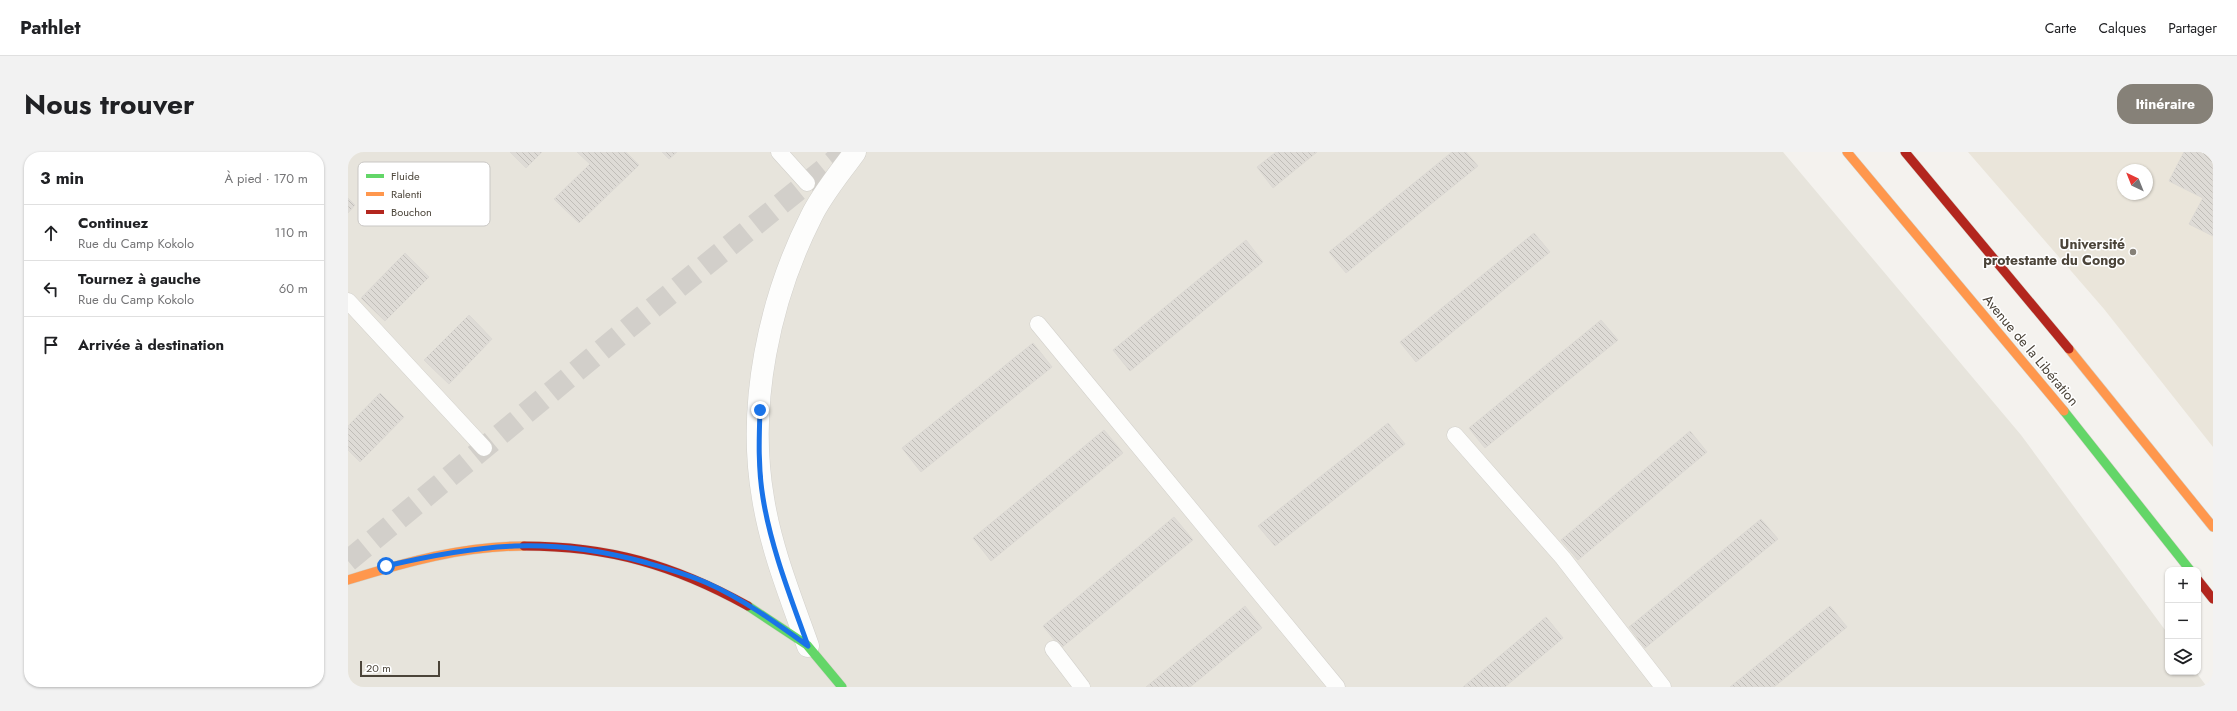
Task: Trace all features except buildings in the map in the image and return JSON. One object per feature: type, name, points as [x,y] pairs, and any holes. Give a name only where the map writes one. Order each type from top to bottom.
[{"type":"main road","name":"Avenue de la Libération","points":[[1847,152],[2088,440],[2188,567]]},
{"type":"main road","points":[[1905,152],[2106,393],[2213,527]]},
{"type":"main road","points":[[348,580],[386,566],[444,552],[486,547],[536,544],[617,554],[670,569],[707,583],[743,602],[808,646],[842,687]]},
{"type":"main road","points":[[2201,584],[2213,599]]},
{"type":"street","points":[[808,646],[772,536],[763,498],[758,457],[764,354],[789,264],[812,215],[855,152]]},
{"type":"lane","points":[[779,152],[807,183]]},
{"type":"lane","points":[[348,301],[484,448]]},
{"type":"lane","points":[[1038,324],[1337,687]]},
{"type":"lane","points":[[1455,435],[1564,558],[1663,687]]},
{"type":"lane","points":[[1053,649],[1082,687]]},
{"type":"shaded area","points":[[348,152],[1783,152],[2021,435],[2165,630],[2165,675],[2198,675],[2207,687],[348,687]]},
{"type":"shaded area","name":"Université protestante du Congo","points":[[1968,152],[2213,152],[2213,447],[2104,309]]},
{"type":"tunnel","points":[[348,561],[633,324],[845,152]]},
{"type":"traffic: fast","points":[[2064,411],[2188,567]]},
{"type":"traffic: fast","points":[[748,606],[807,645],[842,687]]},
{"type":"traffic: slow","points":[[1847,152],[2064,411]]},
{"type":"traffic: slow","points":[[2069,349],[2213,527]]},
{"type":"traffic: slow","points":[[348,580],[435,556],[479,549],[524,546]]},
{"type":"traffic: jam","points":[[1905,152],[2069,349]]},
{"type":"traffic: jam","points":[[524,546],[584,550],[613,554],[640,561],[694,579],[748,606]]},
{"type":"traffic: jam","points":[[2201,584],[2213,599]]},
{"type":"place","name":"Université protestante du Congo","points":[[2133,252]]},
{"type":"route","points":[[386,566],[444,552],[486,547],[536,544],[617,554],[670,569],[707,583],[743,602],[774,621],[808,646],[772,536],[763,498],[758,457],[760,410]]}]
